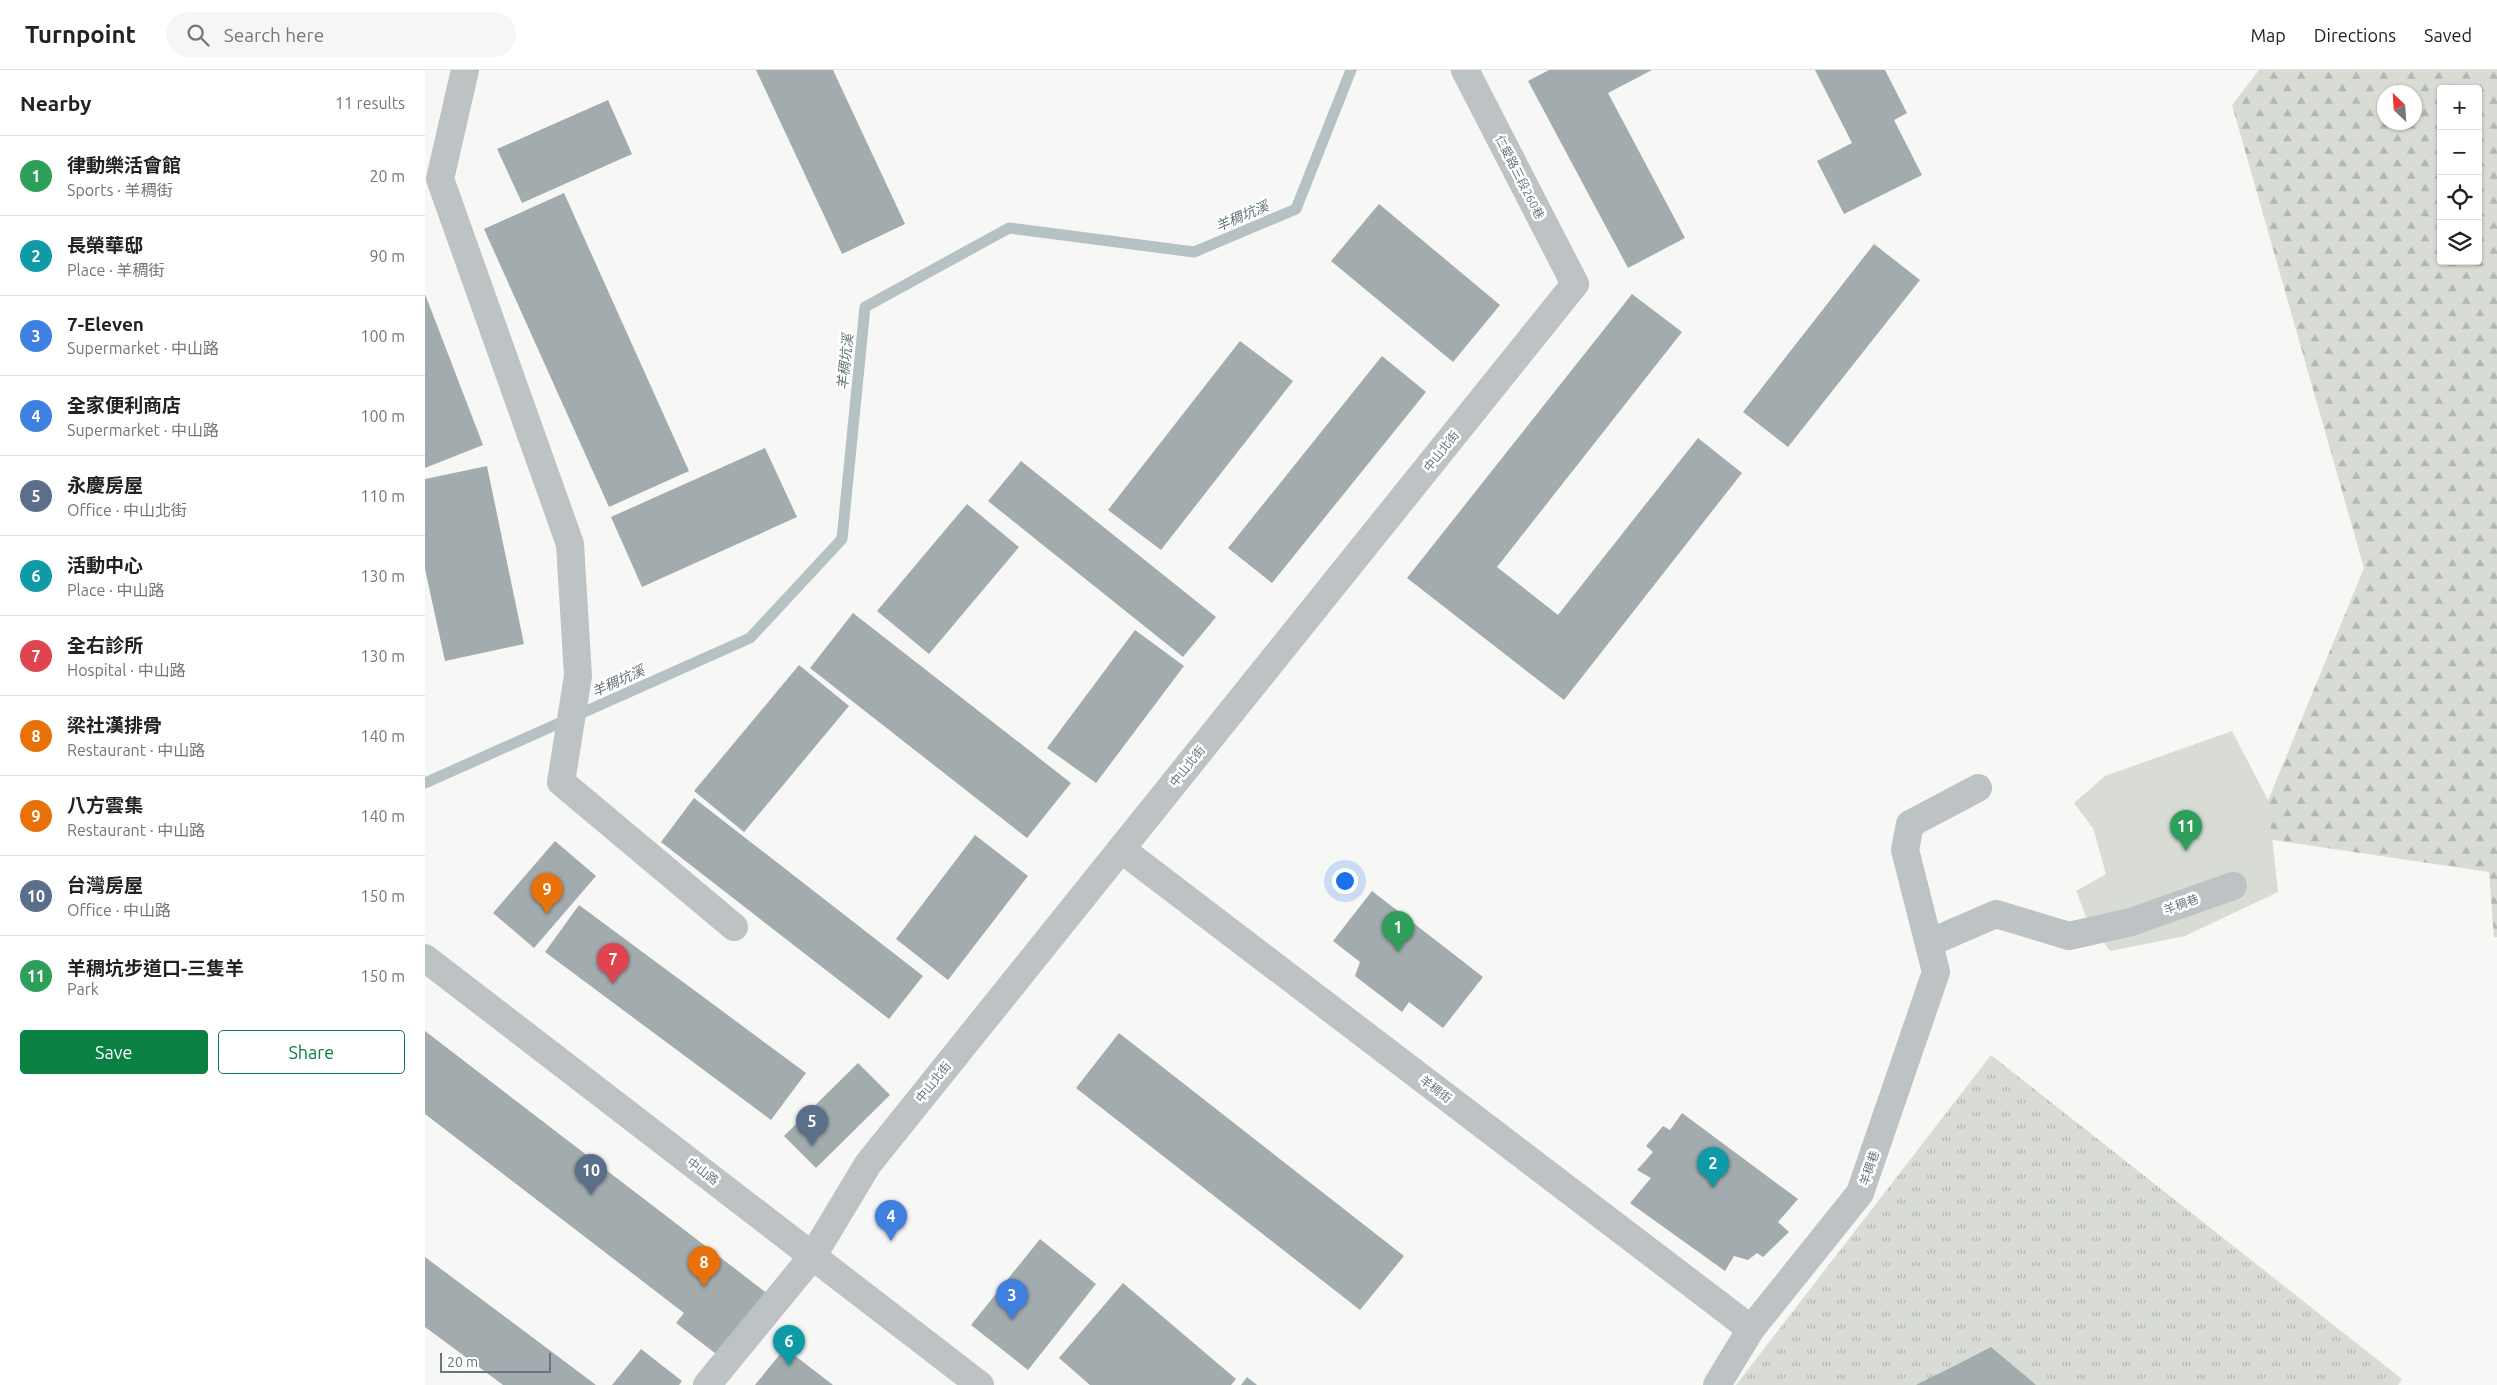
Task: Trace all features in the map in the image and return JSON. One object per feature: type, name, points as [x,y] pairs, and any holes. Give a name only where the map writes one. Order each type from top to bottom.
[{"type":"street","points":[[465,70],[440,179],[571,544],[578,676],[561,782],[735,927]]},
{"type":"street","name":"仁愛路三段260巷","points":[[1465,70],[1575,284]]},
{"type":"street","name":"中山北街","points":[[707,1385],[812,1257],[867,1164],[1575,284]]},
{"type":"street","name":"羊稠巷","points":[[1717,1385],[1751,1329],[1860,1193],[1936,972],[1905,850],[1911,824],[1978,788]]},
{"type":"street","name":"羊稠街","points":[[1121,849],[1751,1329]]},
{"type":"street","name":"羊稠巷","points":[[1929,943],[1996,914],[2069,936],[2131,922],[2233,886]]},
{"type":"street","name":"中山路","points":[[425,958],[980,1385]]},
{"type":"green space","points":[[2259,70],[2497,70],[2497,937],[2494,937],[2489,872],[2253,837],[2364,568],[2232,105]]},
{"type":"green space","points":[[2232,731],[2268,800],[2278,892],[2185,936],[2110,951],[2087,919],[2076,891],[2106,874],[2093,828],[2074,803],[2105,776]]},
{"type":"green space","points":[[1991,1055],[2402,1379],[2398,1385],[1736,1385]]},
{"type":"building","points":[[756,70],[833,70],[905,224],[842,254]]},
{"type":"building","points":[[1549,70],[1652,70],[1608,93],[1685,238],[1628,268],[1528,81]]},
{"type":"building","points":[[1815,70],[1885,70],[1907,113],[1894,120],[1922,175],[1844,214],[1817,161],[1852,143]]},
{"type":"building","points":[[608,100],[632,154],[522,203],[497,149]]},
{"type":"building","points":[[564,193],[689,471],[609,507],[484,229]]},
{"type":"building","points":[[1379,204],[1500,305],[1453,362],[1331,261]]},
{"type":"building","points":[[1874,244],[1920,280],[1788,447],[1743,412]]},
{"type":"building","points":[[425,294],[483,445],[425,468]]},
{"type":"building","points":[[1632,294],[1682,332],[1497,567],[1558,615],[1698,438],[1742,473],[1564,700],[1407,578]]},
{"type":"building","points":[[1240,341],[1293,381],[1161,550],[1108,510]]},
{"type":"building","points":[[1382,356],[1426,392],[1272,583],[1228,548]]},
{"type":"building","points":[[765,448],[797,517],[642,587],[611,517]]},
{"type":"building","points":[[1021,461],[1216,617],[1183,657],[988,501]]},
{"type":"building","points":[[487,466],[524,644],[445,661],[425,569],[425,479]]},
{"type":"building","points":[[967,504],[1019,547],[929,654],[877,611]]},
{"type":"building","points":[[853,613],[1071,783],[1027,838],[810,668]]},
{"type":"building","points":[[1135,630],[1184,666],[1096,783],[1047,748]]},
{"type":"building","points":[[799,665],[849,706],[744,832],[694,791]]},
{"type":"building","points":[[694,798],[923,976],[889,1019],[661,842]]},
{"type":"building","points":[[975,835],[1028,876],[948,980],[896,939]]},
{"type":"building","points":[[555,841],[596,876],[534,948],[493,913]]},
{"type":"building","points":[[1372,891],[1483,977],[1443,1028],[1409,1002],[1402,1012],[1355,976],[1360,962],[1333,941]]},
{"type":"building","points":[[579,905],[806,1073],[771,1120],[545,952]]},
{"type":"building","points":[[425,1031],[768,1294],[720,1357],[676,1323],[684,1313],[425,1114]]},
{"type":"building","points":[[1119,1033],[1404,1256],[1360,1310],[1076,1088]]},
{"type":"building","points":[[858,1063],[890,1095],[816,1168],[784,1136]]},
{"type":"building","points":[[1682,1113],[1798,1199],[1778,1222],[1789,1232],[1763,1257],[1757,1253],[1748,1260],[1734,1256],[1725,1271],[1630,1203],[1651,1178],[1637,1170],[1653,1152],[1646,1146],[1663,1126],[1670,1130]]},
{"type":"building","points":[[1040,1239],[1096,1284],[1028,1370],[971,1325]]},
{"type":"building","points":[[425,1257],[596,1385],[503,1385],[425,1327]]},
{"type":"building","points":[[1123,1283],[1236,1379],[1231,1385],[1090,1385],[1059,1358]]},
{"type":"building","points":[[1991,1347],[2036,1385],[1916,1385],[1962,1362]]},
{"type":"building","points":[[785,1348],[833,1385],[755,1385]]},
{"type":"building","points":[[641,1349],[682,1381],[679,1385],[612,1385]]},
{"type":"building","points":[[1247,1377],[1257,1385],[1241,1385]]},
{"type":"waterway","name":"羊稠坑溪","points":[[425,783],[750,638],[842,539],[865,307],[1009,228],[1194,252],[1296,209],[1351,70]]},
{"type":"place","name":"羊稠坑步道口-三隻羊","points":[[2186,851]]},
{"type":"place","name":"八方雲集","points":[[547,914]]},
{"type":"place","name":"律動樂活會館","points":[[1398,952]]},
{"type":"place","name":"全右診所","points":[[613,984]]},
{"type":"place","name":"永慶房屋","points":[[812,1146]]},
{"type":"place","name":"長榮華邸","points":[[1713,1188]]},
{"type":"place","name":"台灣房屋","points":[[591,1195]]},
{"type":"place","name":"全家便利商店","points":[[891,1241]]},
{"type":"place","name":"梁社漢排骨","points":[[704,1287]]},
{"type":"place","name":"7-Eleven","points":[[1012,1320]]},
{"type":"place","name":"活動中心","points":[[789,1366]]}]
